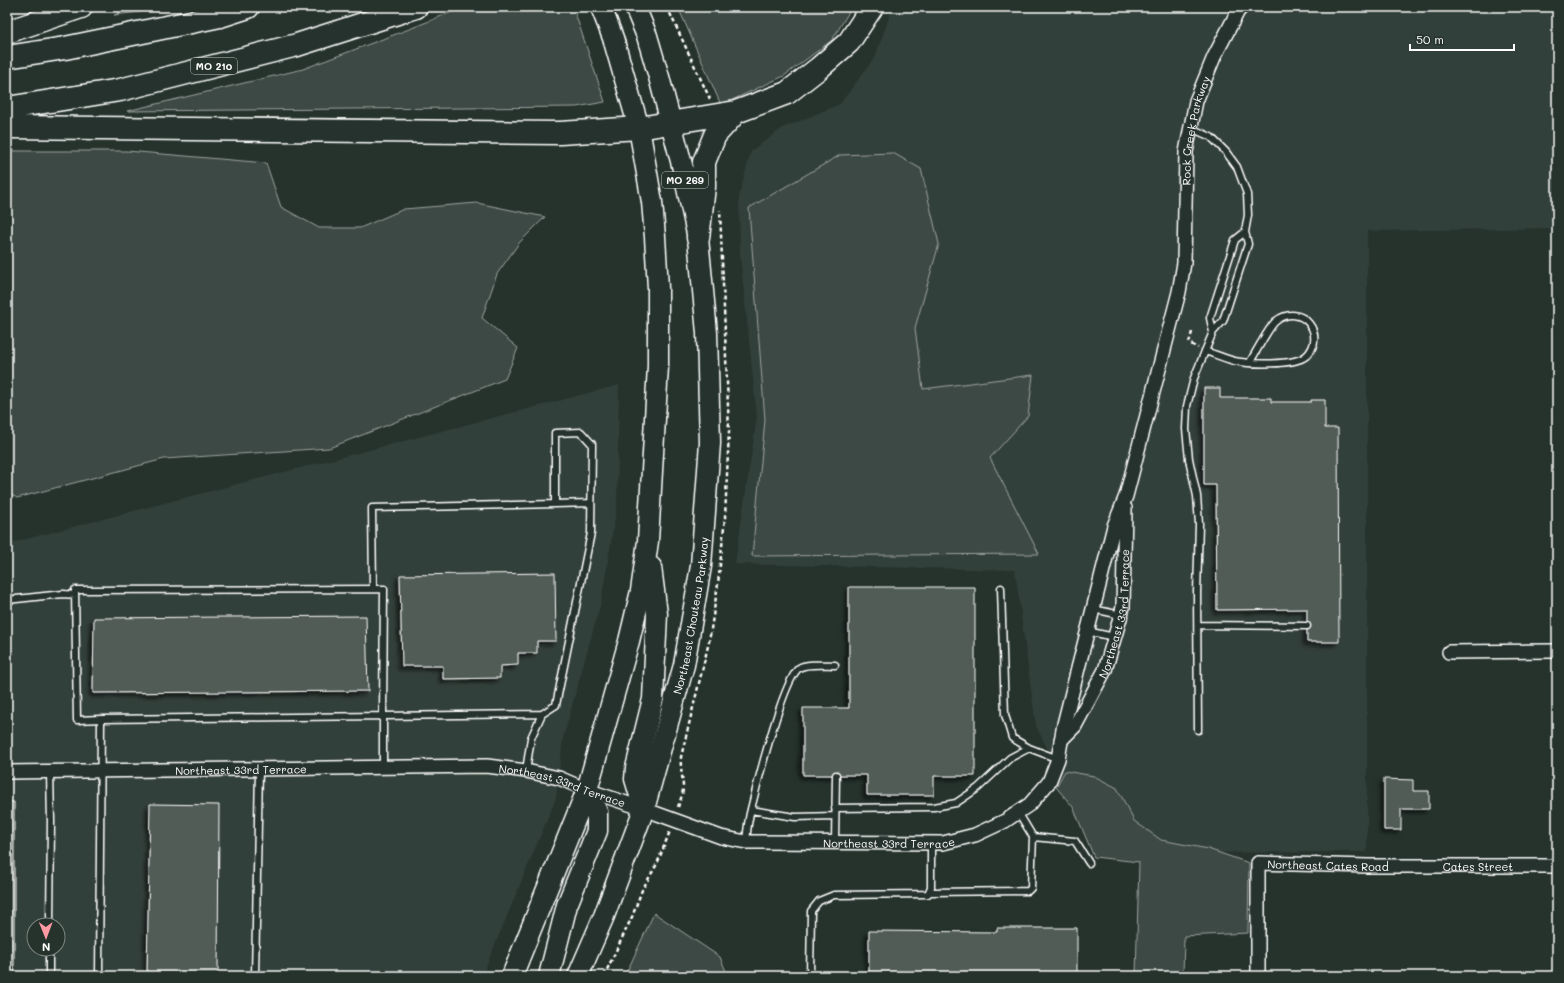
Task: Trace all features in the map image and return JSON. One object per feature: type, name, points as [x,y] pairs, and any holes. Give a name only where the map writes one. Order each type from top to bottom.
[{"type":"highway","points":[[7,32],[82,7]]},
{"type":"highway","points":[[7,57],[72,46],[220,16],[248,7]]},
{"type":"highway","name":"MO 210","points":[[7,108],[120,90],[297,45],[416,7]]},
{"type":"highway","points":[[7,127],[560,133],[639,128],[671,124],[736,112],[787,92],[819,68],[848,42],[872,7]]},
{"type":"highway","points":[[698,238],[704,187],[704,162],[715,135],[736,112]]},
{"type":"main road","points":[[512,976],[587,790],[629,641],[641,591],[648,541],[658,366],[658,288],[652,202],[639,128],[618,53],[601,7]]},
{"type":"main road","points":[[635,7],[647,36],[671,124]]},
{"type":"main road","name":"MO 269","points":[[671,124],[698,238]]},
{"type":"main road","name":"Northeast Chouteau Parkway","points":[[578,976],[604,916],[644,809],[684,665],[701,566],[710,428],[707,333],[698,238]]},
{"type":"main road","points":[[644,809],[635,779],[636,768],[653,699],[657,614],[648,541]]},
{"type":"main road","points":[[549,976],[567,905],[597,830],[597,812],[587,790]]},
{"type":"street","name":"Rock Creek Parkway","points":[[1184,263],[1186,152],[1196,101],[1214,57],[1238,11],[1242,7]]},
{"type":"street","name":"Northeast 33rd Terrace","points":[[7,772],[487,766],[526,771],[559,778],[587,790],[721,837],[746,842],[943,842],[975,835],[1005,821],[1030,804],[1048,782],[1058,760],[1060,741],[1087,630],[1114,526],[1126,496],[1172,319],[1184,263]]},
{"type":"street","name":"Northeast 33rd Terrace","points":[[1060,741],[1075,726],[1105,670],[1121,615],[1123,606],[1126,496]]},
{"type":"street","points":[[1449,652],[1557,651]]},
{"type":"street","name":"Northeast Cates Road","points":[[1258,976],[1258,863],[1398,866]]},
{"type":"street","name":"Cates Street","points":[[1398,866],[1557,866]]},
{"type":"lane","points":[[1191,128],[1211,137],[1226,152],[1237,167],[1247,194],[1248,215],[1245,232],[1248,244],[1223,322],[1213,332],[1194,378],[1187,406],[1186,429],[1189,459],[1197,496],[1199,524],[1198,730]]},
{"type":"lane","points":[[1213,332],[1210,318],[1235,240],[1245,232]]},
{"type":"lane","points":[[1205,351],[1235,361],[1264,363],[1294,361],[1306,356],[1312,346],[1314,334],[1310,324],[1301,316],[1287,315],[1275,321],[1250,362]]},
{"type":"lane","points":[[383,767],[383,716],[384,589],[75,590],[77,720],[101,720],[383,716],[542,714],[556,705],[591,533],[592,444],[581,432],[555,433],[555,504]]},
{"type":"lane","points":[[373,589],[372,508],[591,503]]},
{"type":"lane","points":[[1001,588],[1005,715],[1012,738],[1029,748],[1058,760]]},
{"type":"lane","points":[[7,600],[63,594],[75,595]]},
{"type":"lane","points":[[1093,609],[1121,615]]},
{"type":"lane","points":[[1198,625],[1307,626]]},
{"type":"lane","points":[[1087,630],[1114,637]]},
{"type":"lane","points":[[746,842],[751,810],[778,714],[791,678],[799,668],[804,666],[835,665]]},
{"type":"lane","points":[[526,771],[531,738],[542,714]]},
{"type":"lane","points":[[99,976],[102,771],[101,720]]},
{"type":"lane","points":[[835,808],[934,807],[956,803],[978,788],[1010,758],[1029,748]]},
{"type":"lane","points":[[255,976],[259,769]]},
{"type":"lane","points":[[50,772],[50,917]]},
{"type":"lane","points":[[835,842],[836,775]]},
{"type":"lane","points":[[751,810],[795,817],[835,816]]},
{"type":"lane","points":[[810,976],[811,912],[819,901],[834,895],[1028,891],[1031,888],[1033,837],[1018,812]]},
{"type":"lane","points":[[1033,837],[1075,841],[1089,863]]},
{"type":"lane","points":[[930,892],[931,842]]},
{"type":"lane","points":[[49,957],[49,976]]},
{"type":"path","points":[[1192,332],[1189,343],[1205,351]]},
{"type":"shaded area","points":[[132,7],[162,7],[140,12],[114,15]]},
{"type":"shaded area","points":[[464,7],[573,7],[605,102],[576,107],[127,111],[303,69]]},
{"type":"shaded area","points":[[678,7],[852,7],[832,40],[784,76],[721,105]]},
{"type":"shaded area","points":[[893,7],[1557,7],[1557,228],[1367,231],[1367,852],[1137,853],[1065,783],[1036,726],[1015,570],[735,564],[757,417],[740,254],[739,197],[751,151],[783,128],[840,104],[875,57]]},
{"type":"shaded area","points":[[7,151],[127,151],[266,163],[281,207],[319,228],[360,228],[404,209],[477,203],[545,217],[519,243],[497,274],[482,318],[518,348],[505,379],[329,448],[164,459],[17,498],[7,492]]},
{"type":"shaded area","points":[[893,153],[921,169],[939,244],[915,328],[923,389],[1033,375],[1028,416],[990,458],[1039,554],[752,556],[765,420],[749,208],[840,155]]},
{"type":"shaded area","points":[[619,385],[617,506],[601,602],[563,738],[556,798],[482,976],[7,976],[7,544]]},
{"type":"shaded area","points":[[1065,771],[1094,776],[1117,788],[1134,821],[1161,840],[1208,849],[1249,863],[1248,933],[1184,936],[1183,976],[1136,976],[1139,862],[1094,857],[1073,807],[1056,787]]},
{"type":"shaded area","points":[[654,913],[720,957],[728,976],[625,976]]},
{"type":"building","points":[[1204,388],[1220,388],[1220,398],[1271,398],[1271,402],[1311,402],[1311,400],[1325,400],[1325,428],[1338,428],[1339,642],[1307,642],[1307,609],[1217,610],[1216,485],[1204,485]]},
{"type":"building","points":[[555,573],[556,641],[537,641],[537,653],[518,653],[518,665],[500,666],[500,678],[443,679],[443,666],[402,666],[400,575]]},
{"type":"building","points":[[849,587],[975,587],[975,776],[934,776],[934,795],[867,795],[867,775],[803,775],[803,708],[849,708]]},
{"type":"building","points":[[366,616],[368,691],[93,693],[94,618]]},
{"type":"building","points":[[1384,779],[1413,780],[1413,791],[1429,791],[1429,809],[1401,809],[1401,830],[1384,830]]},
{"type":"building","points":[[7,802],[14,802],[14,976],[7,976]]},
{"type":"building","points":[[150,804],[219,805],[218,976],[147,976]]},
{"type":"building","points":[[997,928],[1077,928],[1077,976],[869,976],[869,931],[997,932]]}]
